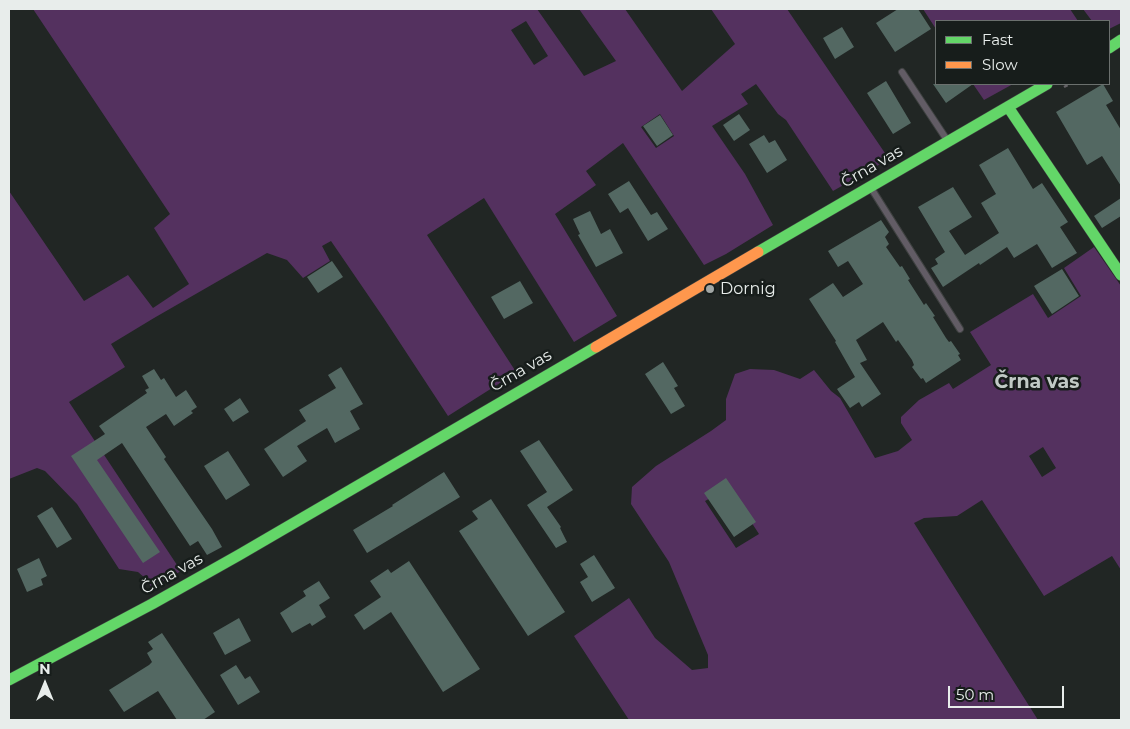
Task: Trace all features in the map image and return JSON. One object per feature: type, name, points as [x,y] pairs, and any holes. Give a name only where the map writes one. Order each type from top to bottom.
[{"type":"street","points":[[1110,47],[1121,40]]},
{"type":"street","name":"Črna vas","points":[[9,680],[152,604],[239,555],[1045,85]]},
{"type":"street","points":[[1008,107],[1121,276]]},
{"type":"lane","points":[[902,72],[948,141]]},
{"type":"lane","points":[[870,187],[960,329]]},
{"type":"shaded area","points":[[33,9],[537,9],[584,76],[616,61],[579,9],[625,9],[682,91],[735,44],[711,9],[787,9],[889,159],[833,191],[786,120],[778,114],[756,84],[741,94],[748,104],[712,126],[745,174],[773,225],[726,254],[704,265],[623,143],[586,171],[596,185],[555,214],[617,316],[574,342],[484,198],[427,235],[518,375],[500,383],[448,416],[331,241],[322,246],[330,261],[303,278],[287,260],[267,253],[154,318],[111,344],[125,367],[69,402],[181,571],[152,588],[138,572],[119,569],[77,504],[45,471],[37,468],[9,479],[9,191],[84,301],[128,275],[153,308],[189,284],[154,228],[170,214]],"holes":[[[526,21],[548,56],[534,65],[511,30]],[[660,114],[674,136],[656,148],[641,127]]]},
{"type":"shaded area","points":[[923,9],[1070,9],[1077,20],[935,20],[935,27]]},
{"type":"shaded area","points":[[1083,9],[1121,9],[1121,23],[1110,28],[1110,20],[1091,20]]},
{"type":"shaded area","points":[[974,85],[1011,85],[984,100]]},
{"type":"shaded area","points":[[1094,247],[1121,286],[1121,570],[1112,556],[1044,596],[982,500],[957,516],[924,518],[914,523],[1038,720],[629,720],[574,636],[629,598],[655,638],[692,670],[708,668],[708,655],[669,562],[631,504],[632,487],[656,466],[726,420],[726,399],[735,374],[750,369],[774,370],[800,379],[814,370],[831,391],[840,398],[875,458],[898,451],[912,440],[901,423],[901,417],[919,400],[949,383],[953,389],[991,365],[970,332],[1033,294],[1048,318],[1081,296],[1064,268]],"holes":[[[1043,447],[1056,468],[1042,477],[1029,456]],[[729,488],[759,534],[736,548],[705,501]]]},
{"type":"building","points":[[898,9],[918,9],[931,29],[895,52],[876,23]]},
{"type":"building","points":[[842,27],[854,47],[835,59],[823,38]]},
{"type":"building","points":[[886,81],[911,123],[893,134],[867,93]]},
{"type":"building","points":[[933,84],[972,85],[946,103]]},
{"type":"building","points":[[1104,85],[1113,101],[1106,105],[1121,130],[1121,186],[1102,156],[1087,165],[1056,112]]},
{"type":"building","points":[[739,114],[750,130],[734,141],[723,125]]},
{"type":"building","points":[[660,115],[673,135],[657,146],[643,126]]},
{"type":"building","points":[[764,135],[769,143],[775,140],[787,160],[767,173],[749,144]]},
{"type":"building","points":[[1008,148],[1033,189],[1042,183],[1068,222],[1060,227],[1077,253],[1052,268],[1037,244],[1014,258],[1007,247],[943,287],[931,268],[938,264],[935,259],[945,252],[918,207],[953,187],[972,217],[949,231],[965,255],[999,233],[981,203],[996,194],[979,165]]},
{"type":"building","points":[[629,181],[651,215],[657,212],[668,229],[648,241],[628,208],[620,213],[608,194]]},
{"type":"building","points":[[1121,198],[1121,216],[1102,228],[1094,216]]},
{"type":"building","points":[[590,211],[601,234],[610,229],[623,253],[596,267],[578,235],[580,234],[573,219]]},
{"type":"building","points":[[881,220],[889,232],[885,237],[889,244],[886,247],[900,267],[902,266],[910,279],[908,280],[924,305],[926,303],[935,316],[933,317],[946,338],[949,342],[951,341],[960,354],[958,355],[961,360],[926,383],[912,367],[914,365],[912,360],[898,340],[896,342],[883,322],[856,340],[867,360],[860,363],[881,394],[862,407],[859,402],[850,408],[837,389],[855,377],[836,341],[809,299],[833,283],[843,297],[863,284],[848,261],[838,267],[828,251]]},
{"type":"building","points":[[332,261],[343,277],[318,293],[307,277]]},
{"type":"building","points":[[1062,269],[1079,296],[1052,314],[1034,286]]},
{"type":"building","points":[[520,281],[533,303],[504,319],[491,297]]},
{"type":"building","points":[[663,362],[678,386],[674,388],[685,406],[671,414],[645,374]]},
{"type":"building","points":[[341,367],[363,404],[350,411],[360,429],[335,443],[327,428],[297,446],[307,461],[283,477],[264,449],[306,421],[299,410],[336,388],[328,375]]},
{"type":"building","points":[[154,369],[161,380],[164,378],[176,397],[186,390],[197,407],[191,411],[193,413],[174,426],[166,414],[146,427],[166,457],[164,459],[212,529],[222,547],[207,555],[198,541],[190,546],[122,443],[97,460],[160,552],[143,563],[71,456],[105,434],[99,426],[147,393],[145,390],[149,388],[142,376]]},
{"type":"building","points":[[240,398],[249,412],[233,422],[224,409]]},
{"type":"building","points":[[539,440],[573,490],[547,507],[561,527],[567,542],[556,548],[527,505],[547,492],[520,451]]},
{"type":"building","points":[[228,451],[250,485],[226,500],[204,466]]},
{"type":"building","points":[[444,472],[460,497],[367,553],[353,530]]},
{"type":"building","points":[[726,478],[756,522],[734,537],[704,493]]},
{"type":"building","points":[[491,499],[565,612],[528,636],[459,531],[478,519],[472,511]]},
{"type":"building","points":[[52,507],[72,539],[57,548],[37,516]]},
{"type":"building","points":[[594,555],[615,588],[592,602],[580,582],[588,577],[580,564]]},
{"type":"building","points":[[39,558],[47,576],[41,579],[43,585],[27,592],[17,569]]},
{"type":"building","points":[[409,561],[480,669],[443,692],[391,612],[364,630],[354,615],[381,597],[370,581],[388,569],[391,573]]},
{"type":"building","points":[[319,581],[330,598],[319,605],[326,617],[312,626],[310,623],[292,633],[280,613],[306,596],[303,591]]},
{"type":"building","points":[[239,618],[251,641],[225,655],[213,633]]},
{"type":"building","points":[[162,633],[215,712],[203,720],[177,720],[158,691],[124,712],[109,690],[152,662],[147,653],[153,649],[148,642]]},
{"type":"building","points":[[236,665],[245,679],[250,676],[260,692],[238,705],[220,675]]},
{"type":"traffic: fast","points":[[1110,47],[1121,40]]},
{"type":"traffic: fast","points":[[758,252],[1045,85]]},
{"type":"traffic: fast","points":[[1008,107],[1121,275]]},
{"type":"traffic: fast","points":[[9,680],[152,604],[239,555],[596,347]]},
{"type":"traffic: slow","points":[[596,347],[758,252]]},
{"type":"place","name":"Dornig","points":[[710,289]]},
{"type":"district","name":"Črna vas","points":[[1037,382]]}]
